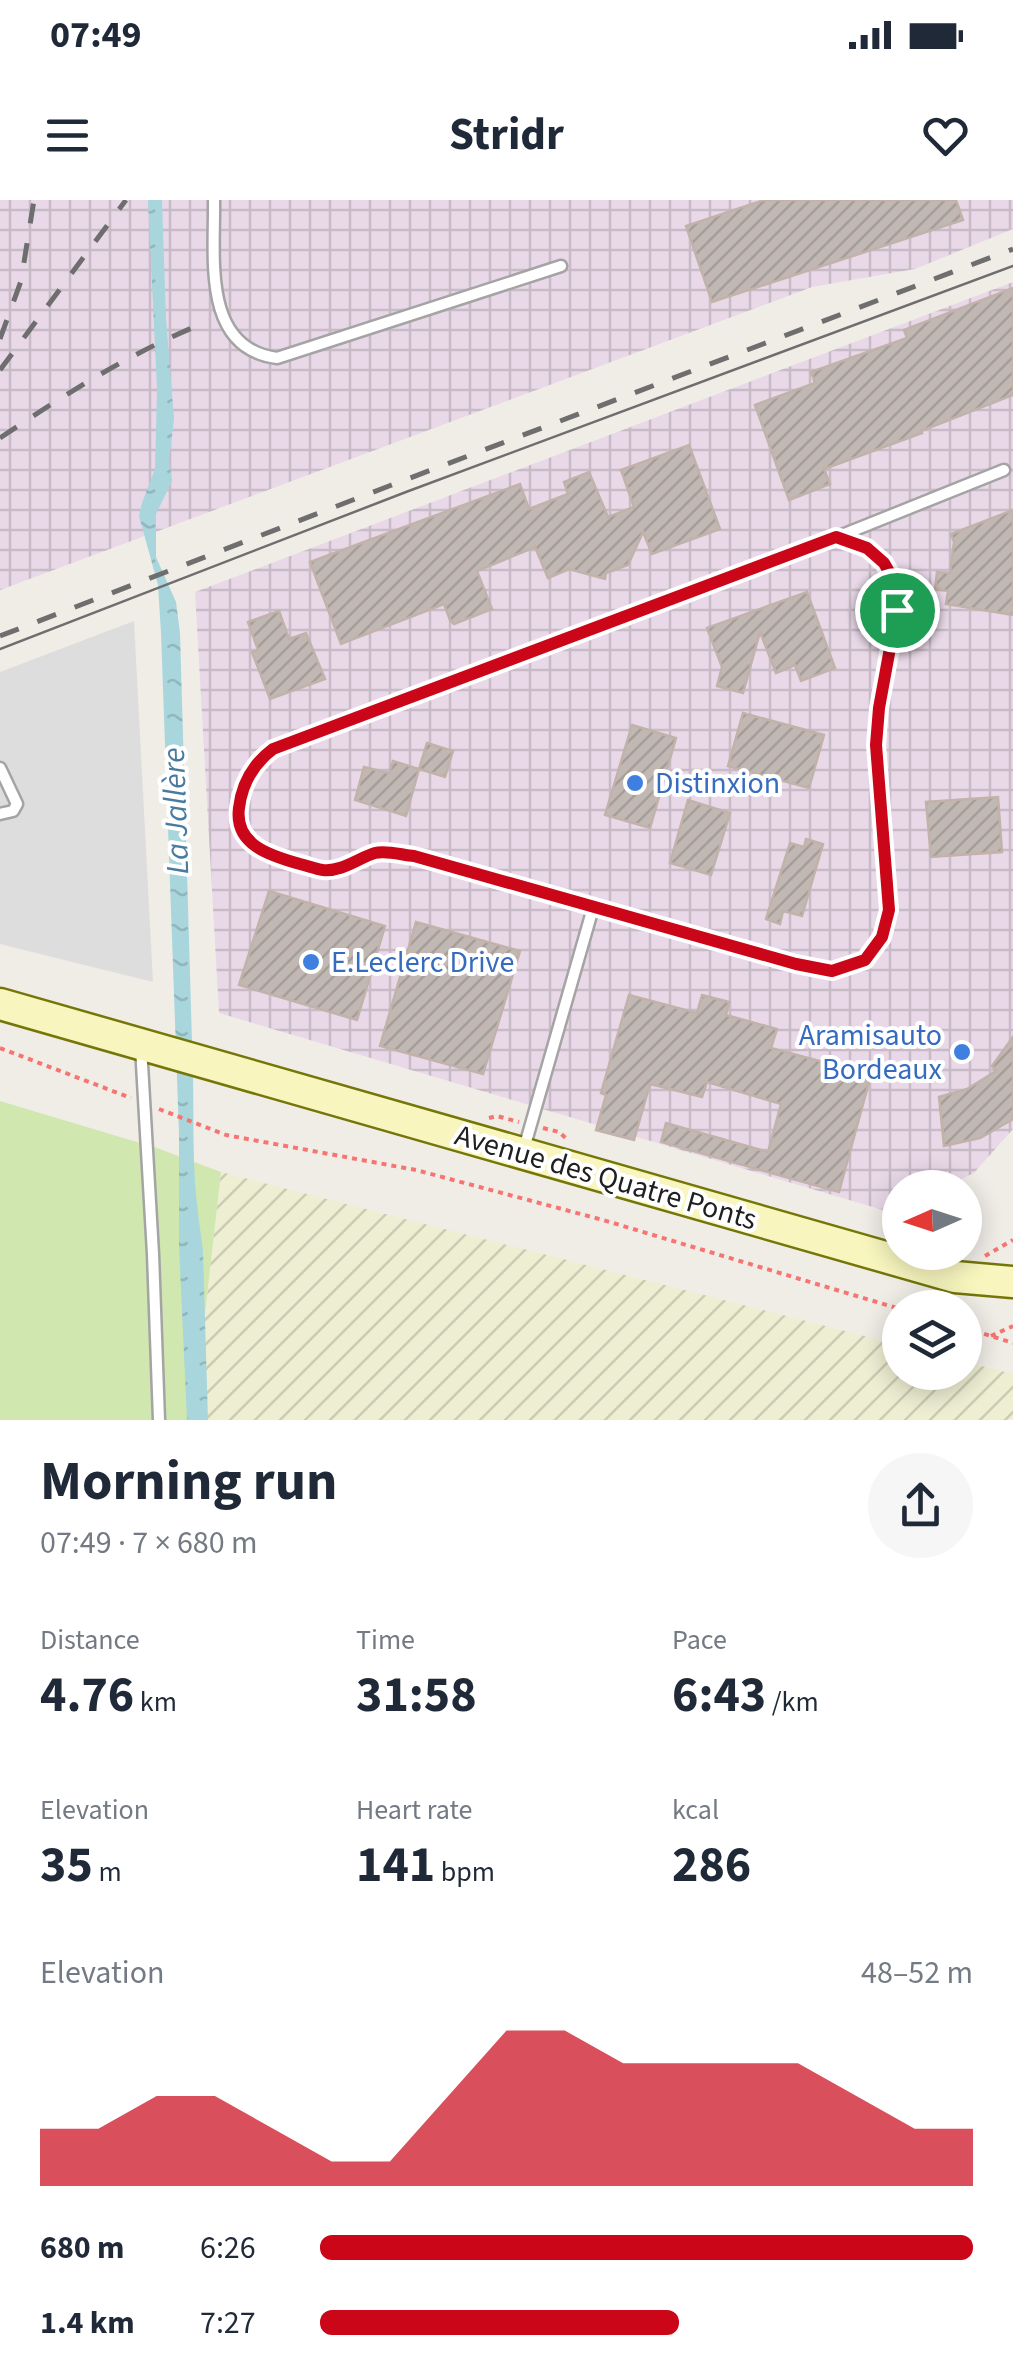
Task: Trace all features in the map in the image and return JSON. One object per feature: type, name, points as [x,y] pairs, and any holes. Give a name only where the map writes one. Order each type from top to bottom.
[{"type":"main road","name":"Avenue des Quatre Ponts","points":[[0,1004],[955,1277],[1012,1281]]},
{"type":"lane","points":[[214,200],[220,314],[228,330],[262,356],[277,358],[561,266]]},
{"type":"lane","points":[[836,537],[867,548],[884,563],[896,584],[897,610],[876,745],[889,910],[882,937],[865,960],[832,971],[796,964],[414,856],[378,852],[326,870],[275,857],[248,842],[237,821],[247,778],[260,758],[273,749],[1004,470]]},
{"type":"lane","points":[[0,768],[17,804],[13,811],[0,814]]},
{"type":"lane","points":[[523,1153],[592,908]]},
{"type":"lane","points":[[156,1048],[149,1105],[159,1420]]},
{"type":"path","points":[[0,1048],[226,1135],[416,1170],[603,1220],[882,1303]]},
{"type":"path","points":[[990,1336],[1013,1326]]},
{"type":"path","points":[[982,1333],[1013,1343]]},
{"type":"shaded area","points":[[0,200],[1013,200],[1013,229],[915,269],[812,287],[0,590]]},
{"type":"shaded area","points":[[1013,282],[1013,1129],[977,1170],[882,1170],[882,1210],[219,1013],[195,592]]},
{"type":"shaded area","points":[[134,621],[153,982],[0,944],[0,672]]},
{"type":"green space","points":[[0,1101],[157,1148],[221,1172],[193,1420],[0,1420]]},
{"type":"green space","points":[[221,1172],[882,1340],[882,1390],[982,1390],[982,1366],[1013,1374],[1013,1420],[193,1420]]},
{"type":"water","name":"La Jallère","points":[[148,200],[162,200],[174,419],[169,461],[172,481],[156,514],[156,557],[176,602],[180,633],[194,1161],[203,1252],[208,1420],[187,1420],[161,633],[158,585],[139,516],[155,469],[157,389]]},
{"type":"building","points":[[764,200],[956,200],[963,220],[712,302],[686,226]]},
{"type":"building","points":[[1013,288],[1013,395],[824,469],[830,484],[789,500],[755,405],[815,383],[811,372],[907,338],[904,330]]},
{"type":"building","points":[[689,445],[720,529],[652,554],[643,532],[628,565],[606,573],[605,579],[569,569],[548,578],[535,547],[477,571],[492,609],[454,624],[444,604],[341,644],[310,562],[520,484],[529,509],[568,494],[564,482],[589,472],[608,517],[634,507],[621,470]]},
{"type":"building","points":[[1013,510],[1013,615],[946,604],[948,591],[935,589],[937,572],[950,573],[954,542],[951,534]]},
{"type":"building","points":[[807,592],[835,668],[801,681],[795,665],[776,673],[760,632],[743,693],[717,686],[722,667],[707,628]]},
{"type":"building","points":[[279,611],[289,639],[306,633],[325,679],[270,699],[252,652],[258,650],[248,622]]},
{"type":"building","points":[[743,713],[824,735],[809,788],[728,766]]},
{"type":"building","points":[[632,725],[676,738],[650,828],[605,815]]},
{"type":"building","points":[[427,743],[453,751],[445,777],[419,769]]},
{"type":"building","points":[[393,761],[419,769],[406,816],[355,800],[364,767],[389,773]]},
{"type":"building","points":[[998,797],[1002,852],[931,857],[926,802]]},
{"type":"building","points":[[688,800],[730,813],[711,875],[670,863]]},
{"type":"building","points":[[806,839],[823,844],[802,916],[783,911],[780,924],[766,919],[790,843],[804,847]]},
{"type":"building","points":[[269,891],[385,926],[357,1020],[239,985]]},
{"type":"building","points":[[416,922],[520,951],[483,1074],[380,1046]]},
{"type":"building","points":[[629,995],[697,1013],[702,995],[729,1002],[726,1015],[777,1029],[771,1048],[871,1075],[839,1192],[661,1142],[666,1123],[768,1152],[781,1104],[707,1082],[702,1097],[650,1084],[634,1140],[596,1130],[606,1095],[601,1093]]},
{"type":"building","points":[[1013,1037],[1013,1119],[980,1138],[944,1146],[939,1097],[967,1089],[996,1071],[992,1066]]},
{"type":"tram line","points":[[0,649],[406,492],[1013,266]]},
{"type":"railway","points":[[0,339],[21,281],[34,200]]},
{"type":"railway","points":[[0,370],[126,200]]},
{"type":"railway","points":[[0,636],[1013,249]]},
{"type":"railway","points":[[0,438],[101,374],[209,321]]},
{"type":"place","name":"Distinxion","points":[[635,783]]},
{"type":"place","name":"E.Leclerc Drive","points":[[311,962]]},
{"type":"place","name":"Aramisauto Bordeaux","points":[[962,1052]]},
{"type":"route","points":[[836,537],[867,548],[884,563],[896,584],[897,610],[876,745],[889,910],[882,937],[865,960],[832,971],[414,856],[378,852],[326,870],[275,857],[248,842],[237,821],[247,778],[260,758],[273,749],[836,537]]}]
